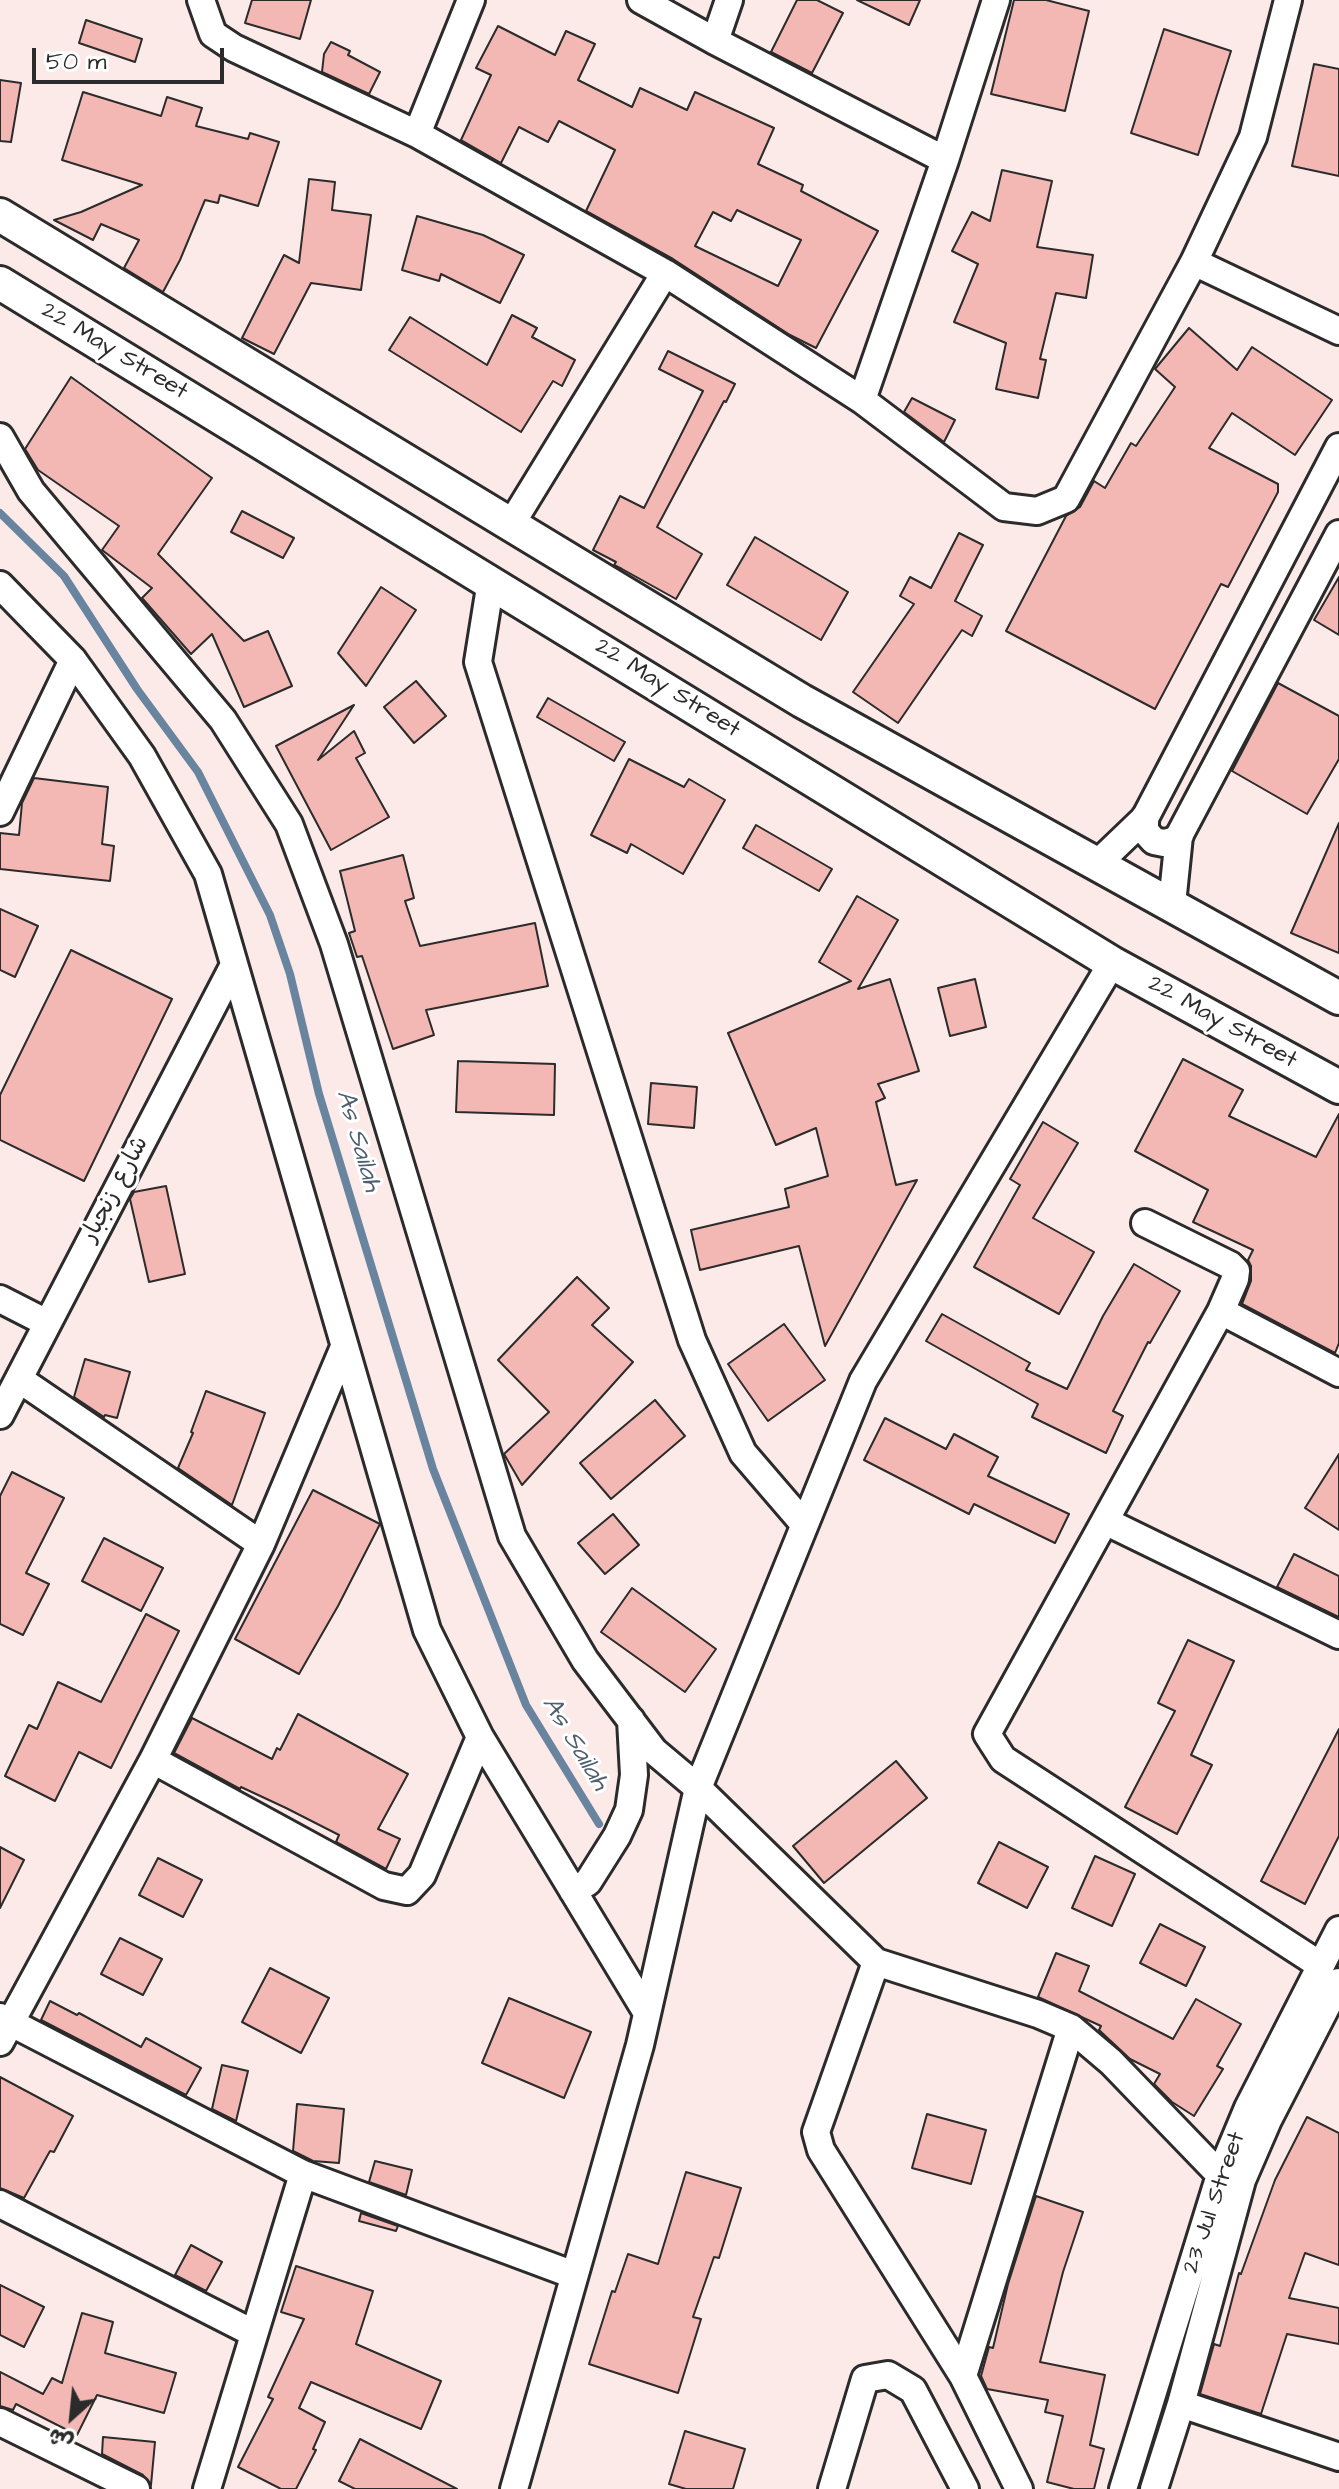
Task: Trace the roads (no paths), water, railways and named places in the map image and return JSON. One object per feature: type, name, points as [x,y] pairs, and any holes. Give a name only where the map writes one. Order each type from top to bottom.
[{"type":"main road","points":[[0,215],[802,701],[1339,998]]},
{"type":"main road","name":"22 May Street","points":[[0,283],[1112,963],[1339,1087]]},
{"type":"street","points":[[177,0],[202,4],[213,34],[234,48],[417,134],[665,273],[862,400],[1004,507],[1037,511],[1066,499],[1194,262],[1253,137],[1288,0]]},
{"type":"street","points":[[417,134],[471,0]]},
{"type":"street","points":[[641,0],[945,160]]},
{"type":"street","points":[[715,41],[729,0]]},
{"type":"street","points":[[862,400],[945,160],[996,0]]},
{"type":"street","points":[[1194,262],[1339,331]]},
{"type":"street","points":[[510,526],[665,273]]},
{"type":"street","points":[[0,437],[31,491],[223,720],[289,824],[334,944],[512,1536],[585,1660],[654,1751],[698,1788],[876,1962],[1038,2014],[1071,2028],[1111,2062],[1231,2178]]},
{"type":"street","points":[[1097,864],[1145,817],[1339,447]]},
{"type":"street","points":[[1172,904],[1180,835],[1339,534]]},
{"type":"street","points":[[491,581],[478,662],[692,1340],[743,1453],[804,1524]]},
{"type":"street","points":[[0,585],[73,660],[142,756],[208,874],[427,1630],[480,1737],[647,2013]]},
{"type":"street","points":[[0,812],[73,660]]},
{"type":"street","points":[[1145,817],[1145,831],[1154,841],[1173,841],[1180,835]]},
{"type":"street","points":[[514,2489],[647,2013],[698,1788],[863,1381],[1112,963]]},
{"type":"street","name":"شارع زنجبار","points":[[0,1415],[234,965]]},
{"type":"street","points":[[1145,1223],[1230,1265],[1236,1271],[1235,1279],[1221,1311],[987,1734],[1003,1759],[1330,1973]]},
{"type":"street","points":[[0,1299],[47,1323]]},
{"type":"street","points":[[1221,1311],[1339,1373]]},
{"type":"street","points":[[344,1347],[261,1544],[153,1760],[3,2027],[303,2174],[574,2275]]},
{"type":"street","points":[[19,1379],[261,1544]]},
{"type":"street","points":[[1105,1521],[1339,1635]]},
{"type":"street","points":[[573,1891],[588,1882],[617,1836],[629,1810],[634,1775],[631,1720]]},
{"type":"street","points":[[153,1760],[384,1886],[407,1891],[422,1875],[480,1737]]},
{"type":"street","name":"23 Jul Street","points":[[1123,2489],[1231,2178],[1268,2120],[1330,1973],[1339,1930]]},
{"type":"street","points":[[876,1962],[816,2132],[821,2150],[963,2376],[1019,2489]]},
{"type":"street","points":[[963,2376],[1071,2028]]},
{"type":"street","points":[[207,2489],[303,2174]]},
{"type":"street","name":"23 Jul Street","points":[[1154,2489],[1181,2404],[1231,2178]]},
{"type":"street","points":[[0,2204],[253,2333]]},
{"type":"street","points":[[832,2489],[865,2379],[888,2375],[913,2390],[965,2489]]},
{"type":"street","points":[[1181,2404],[1339,2457]]},
{"type":"street","points":[[0,2422],[136,2489]]},
{"type":"waterway","name":"As Sailah","points":[[0,513],[64,576],[137,689],[198,772],[270,915],[290,974],[319,1094],[433,1469],[526,1705],[599,1824]]}]
